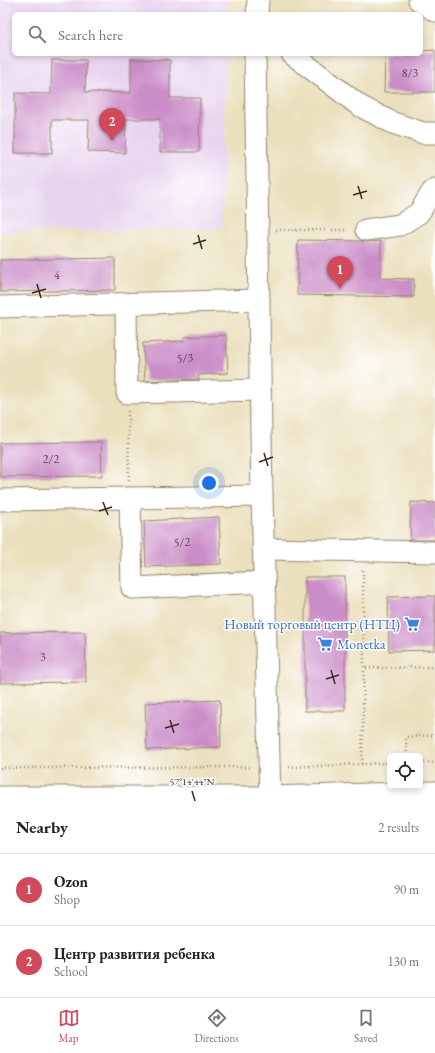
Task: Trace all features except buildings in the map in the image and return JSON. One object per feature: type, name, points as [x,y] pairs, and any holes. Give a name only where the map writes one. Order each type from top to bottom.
[{"type":"street","points":[[258,0],[258,12]]},
{"type":"street","points":[[419,0],[435,11]]},
{"type":"street","points":[[255,56],[263,549],[270,797]]},
{"type":"street","points":[[295,56],[360,106],[393,123],[424,133],[435,132]]},
{"type":"street","points":[[366,230],[400,224],[419,213],[432,192],[435,190]]},
{"type":"street","points":[[0,307],[259,300]]},
{"type":"street","points":[[126,303],[127,393],[260,390]]},
{"type":"street","points":[[0,500],[262,496]]},
{"type":"street","points":[[130,498],[132,588],[264,582]]},
{"type":"street","points":[[263,549],[363,552],[435,552]]},
{"type":"street","points":[[0,797],[270,797],[435,792]]},
{"type":"path","points":[[269,230],[366,230]]},
{"type":"path","points":[[127,393],[130,498]]},
{"type":"path","points":[[362,764],[364,668],[363,552]]},
{"type":"path","points":[[364,668],[435,667]]},
{"type":"path","points":[[407,753],[406,737],[435,735]]},
{"type":"path","points":[[423,762],[435,763]]},
{"type":"path","points":[[0,768],[269,767],[387,763]]},
{"type":"shaded area","points":[[0,0],[227,0],[227,12],[12,12],[12,56],[226,56],[222,229],[0,232]]},
{"type":"place","name":"Центр развития ребенка","points":[[112,141]]},
{"type":"place","name":"Ozon","points":[[340,289]]},
{"type":"place","name":"Новый торговый центр (НТЦ)","points":[[412,624]]},
{"type":"place","name":"Monetka","points":[[325,644]]}]
